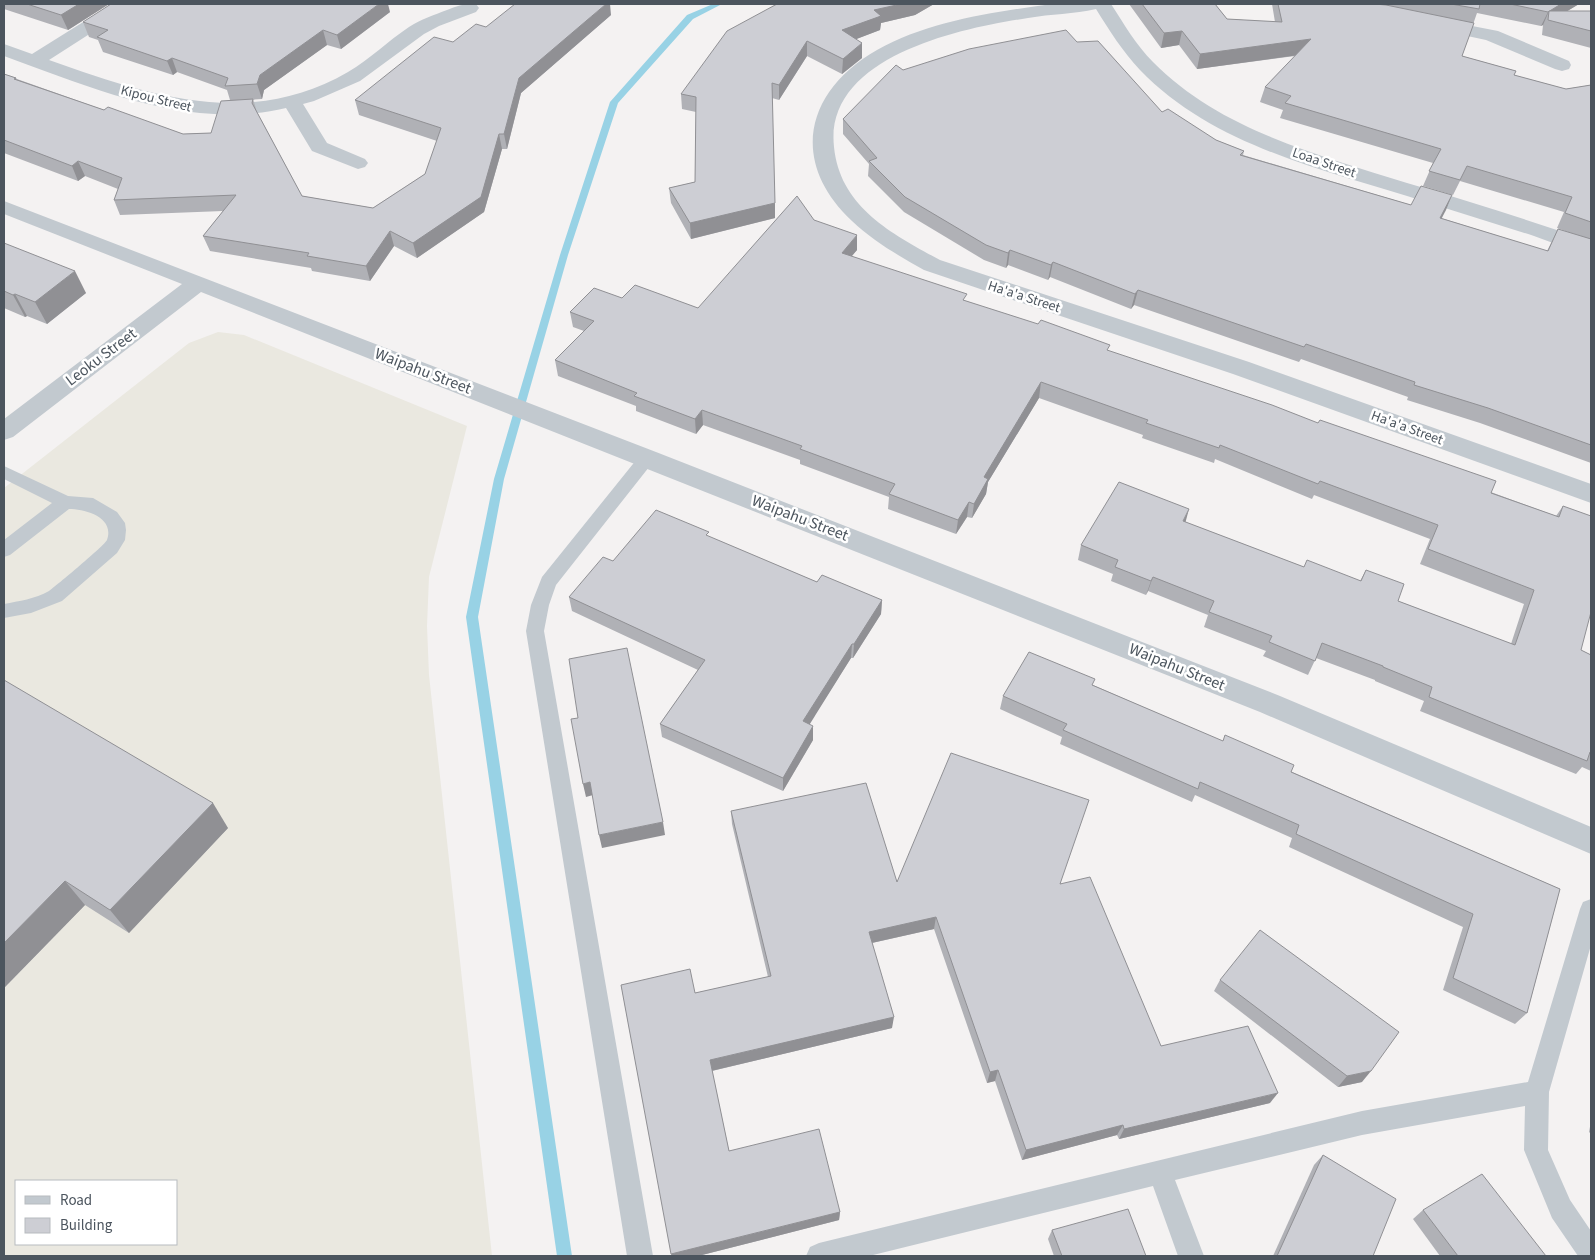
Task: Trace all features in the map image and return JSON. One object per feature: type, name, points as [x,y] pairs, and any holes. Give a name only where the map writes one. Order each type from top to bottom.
[{"type":"street","points":[[34,60],[124,4]]},
{"type":"street","name":"Ha'a'a Street","points":[[1093,4],[1034,11],[942,31],[889,52],[859,70],[836,95],[824,121],[823,155],[836,188],[858,216],[890,242],[932,265],[1241,368],[1591,494]]},
{"type":"street","name":"Loaa Street","points":[[1102,4],[1128,44],[1154,73],[1188,100],[1229,125],[1306,158],[1591,248]]},
{"type":"street","name":"Kipou Street","points":[[4,50],[136,96],[175,106],[204,110],[238,111],[266,108],[292,102],[321,92],[354,76],[426,25],[470,8]]},
{"type":"street","points":[[1418,20],[1492,35],[1562,65]]},
{"type":"street","points":[[292,102],[319,146],[358,163]]},
{"type":"street","name":"Waipahu Street","points":[[4,207],[198,284],[545,417],[1270,704],[1591,840]]},
{"type":"street","name":"Leoku Street","points":[[4,431],[198,284]]},
{"type":"lane","points":[[640,1256],[535,631],[540,605],[548,582],[647,458]]},
{"type":"lane","points":[[4,472],[65,502],[87,503],[111,517],[116,523],[116,540],[111,548],[55,596],[31,606],[4,611]]},
{"type":"lane","points":[[4,550],[65,502]]},
{"type":"lane","points":[[1591,909],[1537,1092],[1536,1150],[1561,1209],[1591,1253]]},
{"type":"lane","points":[[819,1256],[1362,1122],[1537,1092]]},
{"type":"lane","points":[[1160,1172],[1191,1256]]},
{"type":"shaded area","points":[[218,332],[244,335],[467,426],[429,577],[427,626],[429,675],[492,1256],[4,1256],[4,488],[189,343]]},
{"type":"building","points":[[27,4],[79,4],[61,15]]},
{"type":"building","points":[[111,4],[379,4],[337,35],[323,30],[260,75],[257,84],[225,86],[228,78],[172,58],[167,61],[97,37],[108,30],[83,22]]},
{"type":"building","points":[[515,4],[606,4],[519,78],[504,134],[499,134],[481,197],[413,243],[390,231],[366,266],[307,256],[309,253],[203,236],[236,195],[114,200],[122,178],[78,161],[72,166],[4,140],[4,74],[104,110],[108,107],[183,134],[211,133],[221,101],[253,99],[252,103],[302,196],[373,208],[425,174],[441,128],[355,100],[434,37],[453,42],[476,24],[486,27]]},
{"type":"building","points":[[777,4],[901,4],[874,10],[881,16],[842,30],[862,43],[843,59],[807,41],[779,85],[772,83],[775,203],[690,223],[669,188],[695,182],[696,97],[681,94],[727,31]]},
{"type":"building","points":[[1142,4],[1215,4],[1227,19],[1282,22],[1278,4],[1374,4],[1474,23],[1462,56],[1516,71],[1514,75],[1566,89],[1591,85],[1591,222],[1565,213],[1572,197],[1467,166],[1460,180],[1429,171],[1441,149],[1285,103],[1291,96],[1265,87],[1311,39],[1200,54],[1182,31],[1164,33]]},
{"type":"building","points":[[1451,4],[1480,4],[1479,9]]},
{"type":"building","points":[[1510,4],[1561,4],[1548,12]]},
{"type":"building","points":[[1549,11],[1591,11],[1591,31],[1548,20]]},
{"type":"building","points":[[1066,30],[1077,42],[1098,41],[1162,112],[1168,109],[1216,140],[1244,151],[1240,155],[1411,205],[1421,186],[1452,195],[1440,218],[1548,251],[1558,229],[1591,239],[1591,445],[1488,408],[1414,385],[1415,382],[1306,344],[1304,347],[1138,290],[1135,294],[1053,262],[1051,265],[1010,250],[1008,253],[986,245],[905,197],[869,161],[877,158],[843,119],[896,65],[903,70],[969,49]]},
{"type":"building","points":[[797,196],[814,220],[857,235],[842,253],[967,294],[963,300],[1038,324],[1041,320],[1110,345],[1107,350],[1272,405],[1318,423],[1320,420],[1496,481],[1491,493],[1559,517],[1563,506],[1591,516],[1591,612],[1581,650],[1591,655],[1591,753],[1587,761],[1429,697],[1432,687],[1322,643],[1315,661],[1269,642],[1272,636],[1209,612],[1214,601],[1153,577],[1151,581],[1115,567],[1118,560],[1081,545],[1119,482],[1189,509],[1183,521],[1304,567],[1307,560],[1361,581],[1366,570],[1404,584],[1398,601],[1515,645],[1534,590],[1428,549],[1438,525],[1320,481],[1318,484],[1220,445],[1219,448],[1146,423],[1148,420],[1041,382],[984,477],[988,479],[974,504],[969,502],[958,520],[889,494],[895,484],[800,449],[802,446],[702,410],[695,419],[634,396],[637,393],[555,360],[594,321],[570,312],[594,288],[622,298],[635,285],[698,308]]},
{"type":"building","points":[[4,243],[75,271],[35,302],[15,294],[13,295],[4,291]]},
{"type":"building","points":[[656,510],[709,532],[706,535],[817,582],[822,575],[882,600],[803,721],[813,726],[783,778],[660,724],[705,660],[569,597],[603,557],[613,561]]},
{"type":"building","points":[[627,648],[663,822],[599,835],[590,782],[583,784],[571,719],[578,718],[569,659]]},
{"type":"building","points":[[1029,652],[1095,679],[1092,685],[1223,741],[1225,735],[1294,765],[1291,772],[1560,889],[1527,1013],[1453,978],[1473,914],[1296,834],[1299,825],[1200,782],[1198,789],[1063,730],[1067,724],[1003,696]]},
{"type":"building","points":[[4,680],[213,803],[110,910],[65,881],[4,943]]},
{"type":"building","points":[[951,753],[1089,800],[1060,884],[1090,877],[1161,1046],[1248,1026],[1278,1093],[1124,1129],[1123,1125],[1026,1150],[998,1070],[990,1072],[936,917],[869,932],[894,1017],[710,1060],[729,1151],[819,1129],[840,1212],[671,1254],[621,985],[690,969],[695,993],[771,976],[731,811],[866,783],[897,882]]},
{"type":"building","points":[[1260,930],[1399,1032],[1371,1071],[1347,1076],[1220,980]]},
{"type":"building","points":[[1323,1155],[1396,1199],[1373,1256],[1277,1256]]},
{"type":"building","points":[[1482,1174],[1546,1256],[1458,1256],[1423,1210]]},
{"type":"building","points":[[1128,1209],[1146,1256],[1062,1256],[1052,1230]]},
{"type":"waterway","points":[[564,1256],[472,617],[499,479],[564,255],[614,102],[690,17],[718,4]]}]
